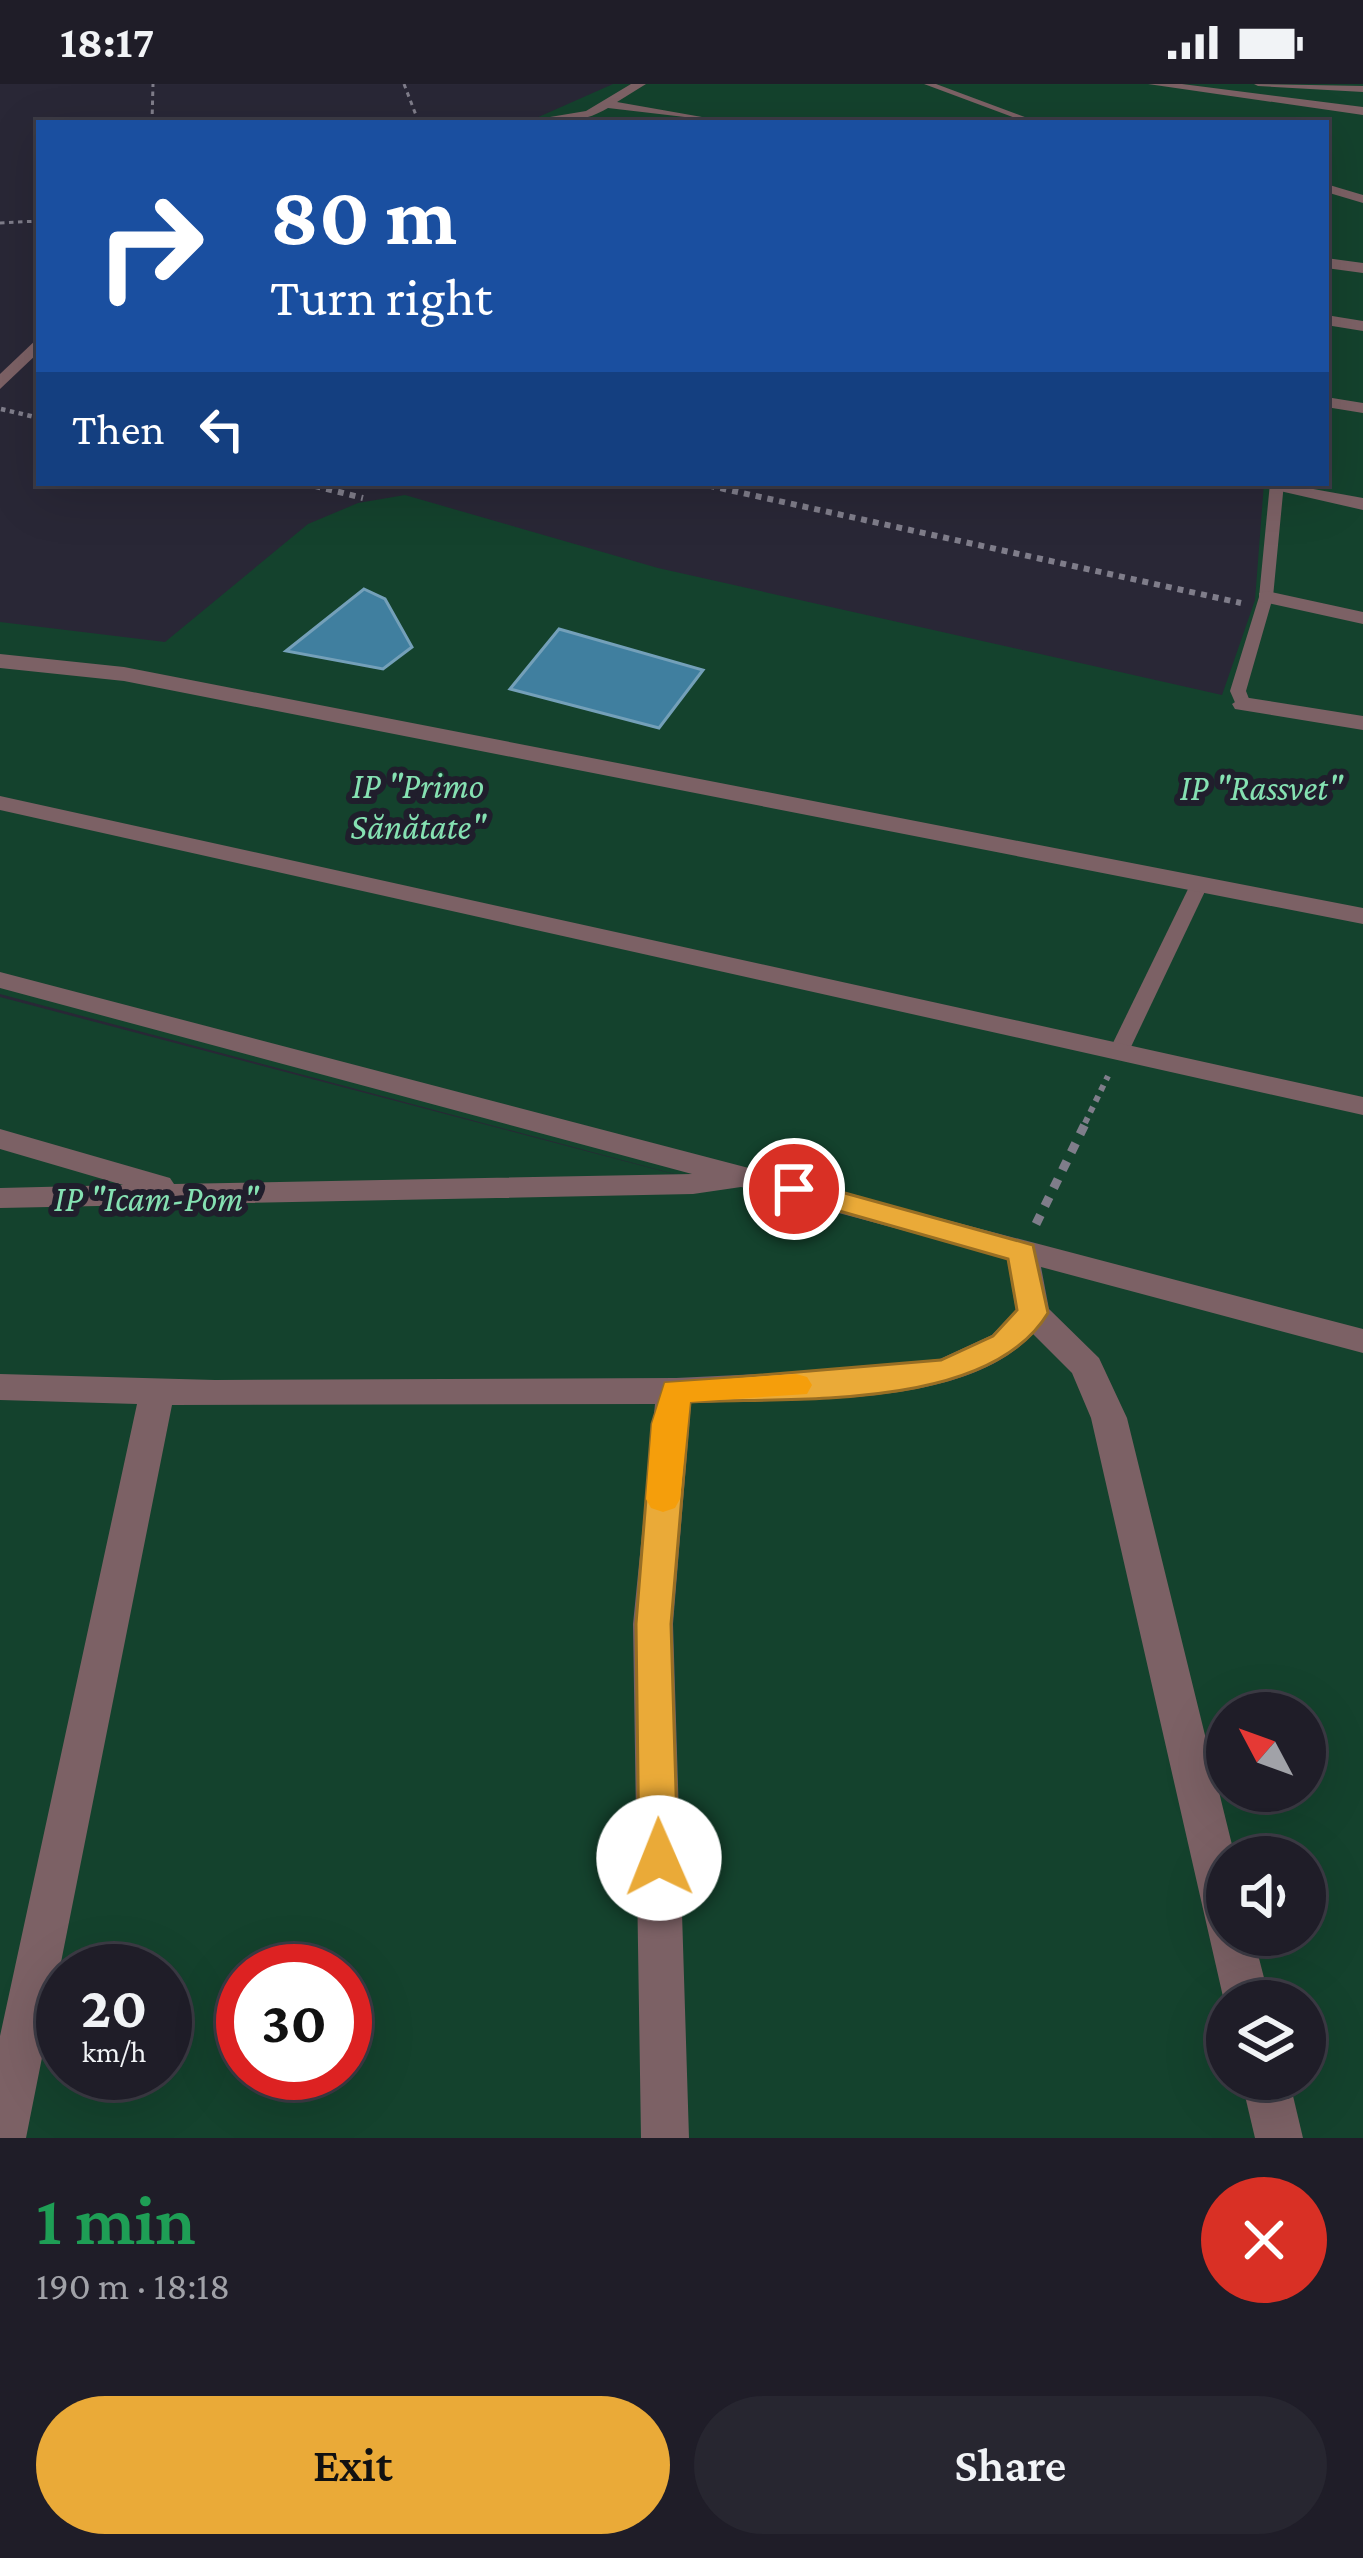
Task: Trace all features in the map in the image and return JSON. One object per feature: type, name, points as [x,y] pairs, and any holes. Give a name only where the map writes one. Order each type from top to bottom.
[{"type":"street","points":[[546,120],[622,84]]},
{"type":"street","points":[[552,120],[610,105],[640,84]]},
{"type":"street","points":[[1154,84],[1363,111]]},
{"type":"street","points":[[610,105],[710,120]]},
{"type":"street","points":[[1329,189],[1363,199]]},
{"type":"street","points":[[1329,263],[1363,268]]},
{"type":"street","points":[[1329,320],[1363,326]]},
{"type":"street","points":[[0,384],[36,345]]},
{"type":"street","points":[[1329,402],[1363,408]]},
{"type":"street","points":[[1280,486],[1363,505]]},
{"type":"street","points":[[1264,602],[1363,618]]},
{"type":"street","points":[[0,661],[124,674],[1363,916]]},
{"type":"street","points":[[1244,704],[1363,723]]},
{"type":"street","points":[[0,803],[1363,1106]]},
{"type":"street","points":[[0,980],[1363,1342]]},
{"type":"street","points":[[0,1139],[188,1193]]},
{"type":"street","points":[[0,1198],[693,1184],[748,1176]]},
{"type":"street","points":[[1022,1252],[1033,1313],[1087,1367],[1109,1418],[1208,1836]]},
{"type":"street","points":[[0,1387],[676,1391],[844,1383],[946,1371],[1004,1344],[1033,1313]]},
{"type":"street","points":[[2,2138],[157,1391]]},
{"type":"street","points":[[665,2138],[653,1624],[668,1424],[676,1391]]},
{"type":"street","points":[[1270,2100],[1280,2138]]},
{"type":"lane","points":[[928,84],[1029,120]]},
{"type":"lane","points":[[1258,84],[1363,89]]},
{"type":"lane","points":[[1244,704],[1238,691],[1264,602],[1276,486]]},
{"type":"lane","points":[[1120,1049],[1199,885]]},
{"type":"path","points":[[152,120],[153,84]]},
{"type":"path","points":[[404,84],[418,120]]},
{"type":"path","points":[[0,233],[2,223],[36,220]]},
{"type":"path","points":[[0,408],[36,417]]},
{"type":"path","points":[[316,486],[363,498]]},
{"type":"path","points":[[711,486],[1264,602]]},
{"type":"path","points":[[1022,1252],[1120,1049]]},
{"type":"green space","points":[[613,84],[1363,84],[1363,2138],[0,2138],[0,997],[753,1195],[0,994],[0,622],[165,642],[308,524],[358,503],[405,495],[658,568],[1222,695],[1255,600],[1264,486],[1329,486],[1329,120],[532,120]]},
{"type":"water","points":[[364,589],[385,599],[412,647],[383,669],[286,651]]},
{"type":"water","points":[[559,629],[703,670],[659,728],[510,689]]},
{"type":"slow traffic","points":[[663,1499],[668,1424],[676,1391],[796,1385]]},
{"type":"route","points":[[659,1858],[653,1624],[668,1424],[676,1391],[844,1383],[946,1371],[1004,1344],[1033,1313],[1022,1252],[794,1189]]},
{"type":"park label","name":"IP \"Rassvet\"","points":[[1261,788]]},
{"type":"park label","name":"IP \"Primo Sănătate\"","points":[[418,806]]},
{"type":"park label","name":"IP \"Icam-Pom\"","points":[[156,1199]]}]
